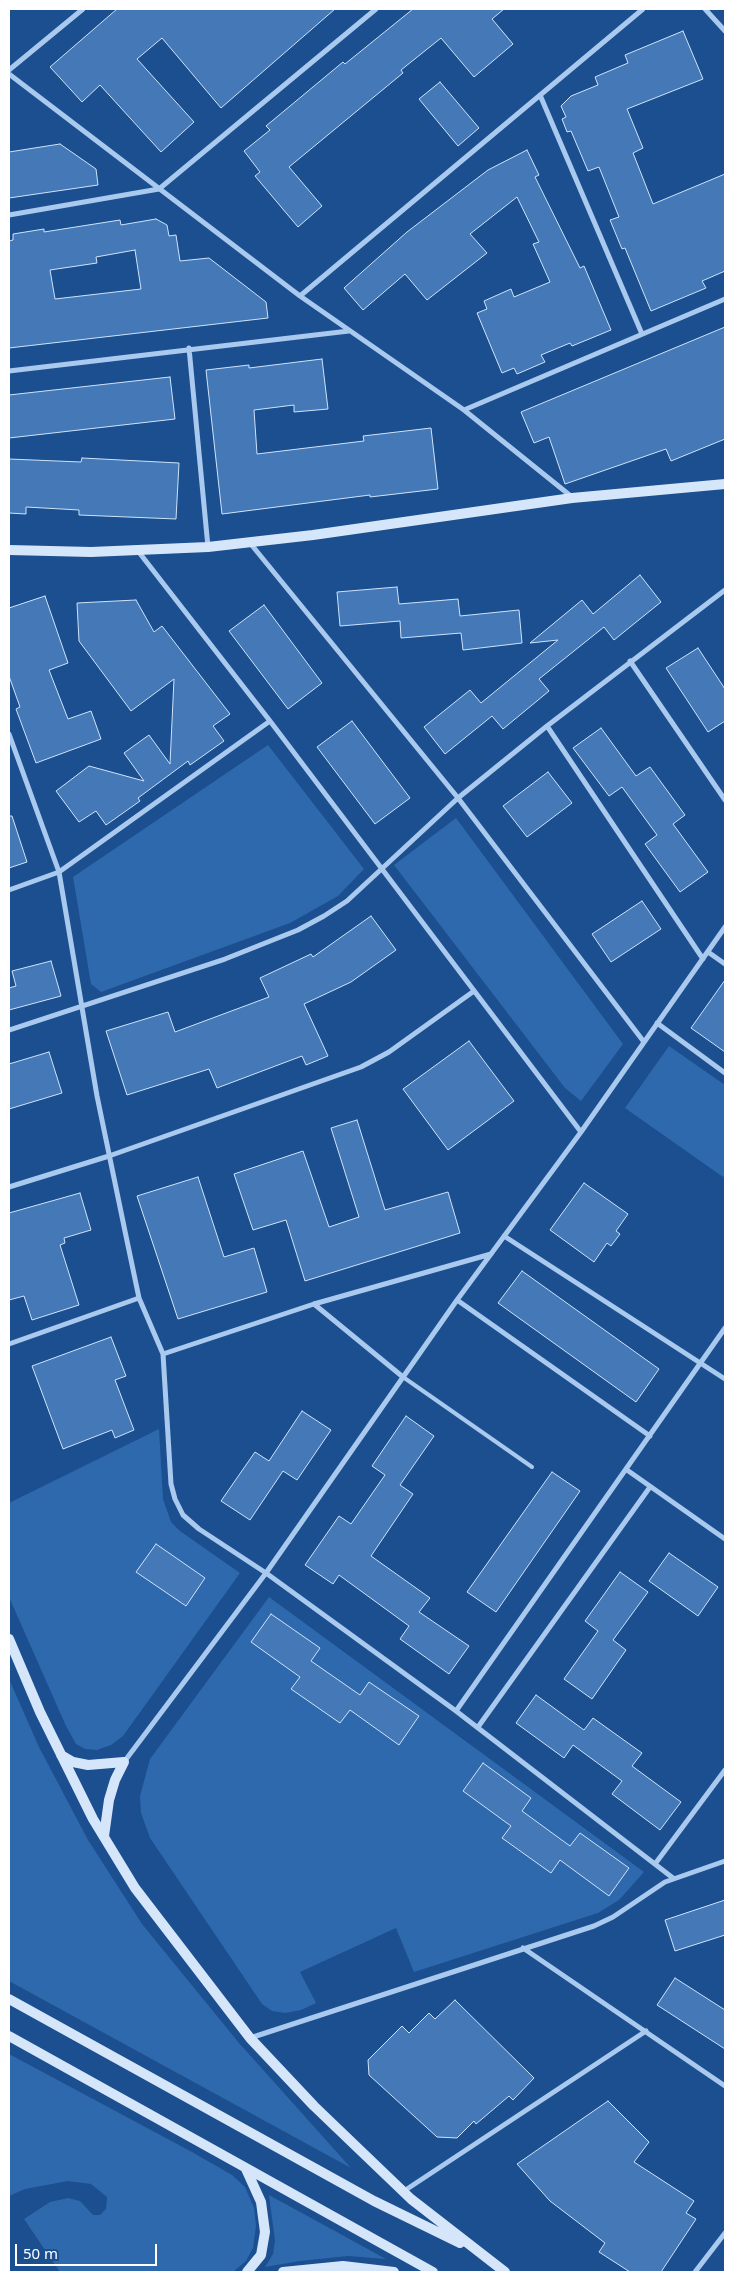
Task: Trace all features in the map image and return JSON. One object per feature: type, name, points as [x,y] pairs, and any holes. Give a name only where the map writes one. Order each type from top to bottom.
[{"type":"street","points":[[83,9],[9,72],[300,296],[464,410],[572,498]]},
{"type":"street","points":[[9,215],[159,189],[376,9]]},
{"type":"street","points":[[300,296],[643,9]]},
{"type":"street","points":[[705,9],[725,31]]},
{"type":"street","points":[[540,95],[642,334]]},
{"type":"street","points":[[464,410],[725,299]]},
{"type":"street","points":[[9,371],[189,348],[350,331]]},
{"type":"street","points":[[189,348],[208,547]]},
{"type":"street","points":[[9,550],[138,550],[208,547],[250,543],[572,498],[725,484]]},
{"type":"street","points":[[250,543],[458,798],[644,1042]]},
{"type":"street","points":[[138,550],[581,1132]]},
{"type":"street","points":[[9,1030],[225,959],[298,930],[347,901],[380,868],[458,798],[630,661],[725,590]]},
{"type":"street","points":[[630,661],[725,800]]},
{"type":"street","points":[[9,890],[59,872],[270,721]]},
{"type":"street","points":[[547,726],[702,959]]},
{"type":"street","points":[[9,734],[11,745],[59,872],[109,1156],[139,1298],[163,1354],[171,1484],[175,1499],[183,1515],[199,1529],[266,1573],[478,1727],[673,1878]]},
{"type":"street","points":[[104,1836],[109,1800],[115,1780],[124,1762],[266,1573],[457,1300],[581,1132],[725,927]]},
{"type":"street","points":[[708,952],[725,964]]},
{"type":"street","points":[[9,1187],[109,1156],[361,1067],[389,1052],[474,991]]},
{"type":"street","points":[[657,1023],[725,1073]]},
{"type":"street","points":[[504,1236],[725,1379]]},
{"type":"street","points":[[163,1354],[314,1304],[491,1254]]},
{"type":"street","points":[[9,1344],[139,1298]]},
{"type":"street","points":[[457,1300],[650,1436]]},
{"type":"street","points":[[314,1304],[403,1377]]},
{"type":"street","points":[[456,1711],[725,1328]]},
{"type":"street","points":[[627,1470],[725,1539]]},
{"type":"street","points":[[478,1727],[650,1487]]},
{"type":"street","points":[[9,1640],[61,1755],[104,1836],[135,1888],[250,2038],[314,2106],[403,2192],[505,2272]]},
{"type":"street","points":[[61,1755],[73,1762],[88,1765],[124,1762]]},
{"type":"street","points":[[655,1864],[725,1770]]},
{"type":"street","points":[[250,2038],[579,1931],[613,1917],[673,1878],[725,1861]]},
{"type":"street","points":[[523,1948],[725,2086]]},
{"type":"street","points":[[9,1999],[374,2201],[478,2252]]},
{"type":"street","points":[[403,2192],[646,2031]]},
{"type":"street","points":[[9,2036],[433,2272]]},
{"type":"street","points":[[246,2168],[261,2202],[266,2232],[261,2255],[248,2272]]},
{"type":"street","points":[[695,2272],[725,2233]]},
{"type":"street","points":[[283,2272],[343,2266],[394,2272]]},
{"type":"lane","points":[[403,1377],[532,1467]]},
{"type":"shaded area","points":[[268,745],[364,869],[338,896],[290,923],[101,992],[91,984],[73,877]]},
{"type":"shaded area","points":[[456,818],[623,1044],[581,1101],[565,1088],[394,865]]},
{"type":"shaded area","points":[[669,1046],[725,1085],[725,1174],[723,1177],[625,1108]]},
{"type":"shaded area","points":[[159,1429],[163,1499],[171,1522],[180,1531],[240,1573],[123,1736],[111,1745],[97,1750],[85,1749],[76,1744],[66,1726],[9,1597],[9,1503]]},
{"type":"shaded area","points":[[269,1597],[644,1872],[619,1900],[598,1913],[414,1972],[396,1928],[300,1972],[316,2003],[301,2010],[285,2013],[272,2011],[262,2004],[150,1838],[141,1813],[140,1796],[150,1759]],"holes":[[[483,1763],[531,1798],[522,1811],[570,1846],[551,1873],[502,1838],[511,1826],[463,1791]]]},
{"type":"shaded area","points":[[9,1679],[39,1747],[88,1840],[142,1924],[239,2043],[351,2168],[9,1981]]},
{"type":"shaded area","points":[[9,2054],[232,2175],[245,2187],[254,2208],[256,2226],[253,2248],[246,2261],[233,2272],[60,2272],[24,2219],[50,2202],[68,2198],[80,2201],[93,2215],[100,2215],[106,2209],[107,2197],[91,2184],[68,2181],[25,2189],[9,2196]]},
{"type":"shaded area","points":[[269,2195],[386,2259],[348,2256],[265,2267],[273,2254],[275,2241]]},
{"type":"building","points":[[117,9],[335,9],[221,108],[162,38],[137,59],[194,122],[161,152],[100,85],[82,102],[50,67]]},
{"type":"building","points":[[413,9],[504,9],[492,19],[513,44],[474,77],[441,38],[401,70],[403,73],[289,167],[322,206],[298,227],[255,176],[260,172],[244,151],[270,130],[266,126],[343,62],[345,64]]},
{"type":"building","points":[[683,31],[703,79],[627,109],[643,148],[633,153],[653,204],[725,174],[725,271],[702,281],[706,288],[651,311],[625,248],[622,249],[610,220],[619,217],[599,167],[588,171],[571,131],[567,132],[562,119],[566,117],[561,106],[571,96],[598,85],[595,77],[628,63],[625,55]]},
{"type":"building","points":[[440,82],[479,128],[458,146],[419,99]]},
{"type":"building","points":[[60,144],[96,169],[98,185],[9,198],[9,152]]},
{"type":"building","points":[[527,150],[539,175],[535,177],[580,268],[584,266],[611,330],[572,346],[570,343],[541,355],[545,362],[517,374],[514,368],[502,373],[477,313],[487,309],[484,301],[511,289],[514,297],[550,282],[533,244],[539,242],[517,197],[470,234],[487,253],[427,300],[405,274],[363,310],[344,288],[407,232],[488,170]]},
{"type":"building","points":[[156,219],[167,225],[169,236],[176,235],[180,261],[209,258],[266,302],[268,318],[9,348],[9,241],[13,240],[13,234],[44,229],[44,232],[120,220],[121,225]],"holes":[[[135,250],[141,289],[55,299],[50,270],[97,263],[96,257]]]},
{"type":"building","points":[[725,327],[725,439],[671,461],[666,449],[565,484],[549,437],[534,443],[521,412]]},
{"type":"building","points":[[322,359],[328,409],[294,412],[294,405],[254,410],[257,454],[364,441],[363,436],[431,428],[438,489],[370,497],[370,495],[222,514],[206,370],[249,365],[249,368]]},
{"type":"building","points":[[170,377],[175,419],[9,438],[9,395]]},
{"type":"building","points":[[82,458],[179,463],[176,519],[79,515],[79,510],[26,507],[26,514],[9,513],[9,459],[81,462]]},
{"type":"building","points":[[640,575],[661,602],[614,640],[604,627],[539,679],[549,691],[503,729],[492,716],[445,754],[424,727],[470,690],[481,703],[558,640],[530,643],[582,600],[593,614]]},
{"type":"building","points":[[397,587],[399,604],[458,599],[460,616],[519,610],[522,643],[463,650],[461,633],[401,638],[400,621],[340,626],[337,592]]},
{"type":"building","points":[[45,596],[68,663],[49,670],[68,719],[91,711],[101,739],[36,763],[16,709],[20,707],[9,676],[9,608]]},
{"type":"building","points":[[136,600],[154,632],[162,626],[230,714],[213,726],[224,741],[190,765],[188,761],[138,798],[140,801],[106,825],[96,811],[79,822],[56,791],[89,766],[144,781],[124,753],[149,735],[170,764],[174,679],[131,711],[79,641],[77,603]]},
{"type":"building","points":[[264,605],[322,683],[288,709],[229,631]]},
{"type":"building","points":[[698,648],[725,689],[725,721],[708,732],[666,668]]},
{"type":"building","points":[[352,721],[410,798],[375,824],[317,747]]},
{"type":"building","points":[[601,728],[636,776],[650,767],[685,815],[673,824],[708,872],[680,892],[645,844],[657,835],[622,787],[609,796],[573,748]]},
{"type":"building","points":[[548,772],[572,803],[527,837],[503,806]]},
{"type":"building","points":[[9,816],[12,816],[27,862],[9,868]]},
{"type":"building","points":[[642,901],[661,929],[611,962],[592,934]]},
{"type":"building","points":[[371,916],[396,950],[351,982],[304,1004],[328,1056],[306,1065],[302,1056],[217,1088],[209,1069],[127,1095],[106,1031],[168,1012],[175,1032],[269,997],[260,978],[311,954],[313,957]]},
{"type":"building","points":[[51,961],[61,996],[9,1010],[9,988],[16,986],[12,971]]},
{"type":"building","points":[[725,980],[725,1052],[691,1028]]},
{"type":"building","points":[[469,1041],[514,1101],[448,1150],[403,1089]]},
{"type":"building","points":[[49,1052],[62,1093],[9,1109],[9,1064]]},
{"type":"building","points":[[357,1120],[385,1210],[448,1192],[460,1233],[305,1281],[286,1220],[253,1230],[234,1174],[303,1151],[329,1227],[359,1217],[331,1128]]},
{"type":"building","points":[[198,1177],[224,1257],[254,1248],[267,1292],[178,1319],[137,1196]]},
{"type":"building","points":[[584,1183],[628,1214],[616,1231],[620,1234],[611,1246],[607,1243],[594,1262],[550,1230]]},
{"type":"building","points":[[80,1193],[91,1230],[64,1238],[65,1243],[60,1245],[79,1305],[32,1320],[24,1296],[9,1300],[9,1213]]},
{"type":"building","points":[[522,1271],[659,1369],[636,1402],[498,1303]]},
{"type":"building","points":[[111,1337],[126,1376],[115,1380],[134,1430],[115,1438],[112,1430],[63,1449],[32,1366]]},
{"type":"building","points":[[302,1411],[331,1430],[297,1480],[283,1471],[250,1520],[221,1501],[255,1452],[269,1461]]},
{"type":"building","points":[[406,1416],[434,1436],[400,1485],[413,1494],[371,1556],[430,1598],[419,1612],[469,1646],[449,1674],[400,1639],[409,1626],[339,1575],[333,1584],[305,1565],[339,1516],[351,1524],[385,1475],[372,1466]]},
{"type":"building","points":[[552,1472],[580,1491],[496,1612],[467,1592]]},
{"type":"building","points":[[156,1544],[205,1578],[186,1606],[136,1572]]},
{"type":"building","points":[[669,1553],[718,1587],[698,1616],[649,1581]]},
{"type":"building","points":[[620,1572],[648,1592],[613,1640],[626,1650],[592,1699],[564,1679],[598,1631],[585,1621]]},
{"type":"building","points":[[271,1614],[320,1648],[311,1661],[360,1695],[369,1682],[419,1716],[399,1745],[350,1710],[340,1723],[291,1689],[300,1677],[251,1642]]},
{"type":"building","points":[[536,1695],[584,1730],[593,1718],[642,1753],[632,1766],[681,1802],[660,1830],[612,1794],[622,1781],[573,1745],[564,1758],[516,1723]]},
{"type":"building","points":[[483,1763],[531,1798],[522,1811],[570,1846],[580,1833],[629,1868],[609,1896],[560,1860],[551,1873],[502,1838],[511,1826],[463,1791]]},
{"type":"building","points":[[725,1900],[725,1935],[675,1951],[665,1920]]},
{"type":"building","points":[[675,1978],[725,2010],[725,2049],[657,2005]]},
{"type":"building","points":[[455,2000],[534,2078],[513,2100],[509,2096],[476,2124],[474,2121],[457,2138],[437,2137],[369,2075],[368,2060],[402,2026],[409,2033],[429,2013],[435,2019]]},
{"type":"building","points":[[608,2101],[649,2142],[634,2162],[694,2201],[686,2213],[696,2219],[661,2272],[630,2272],[599,2252],[605,2243],[550,2201],[517,2164]]}]
